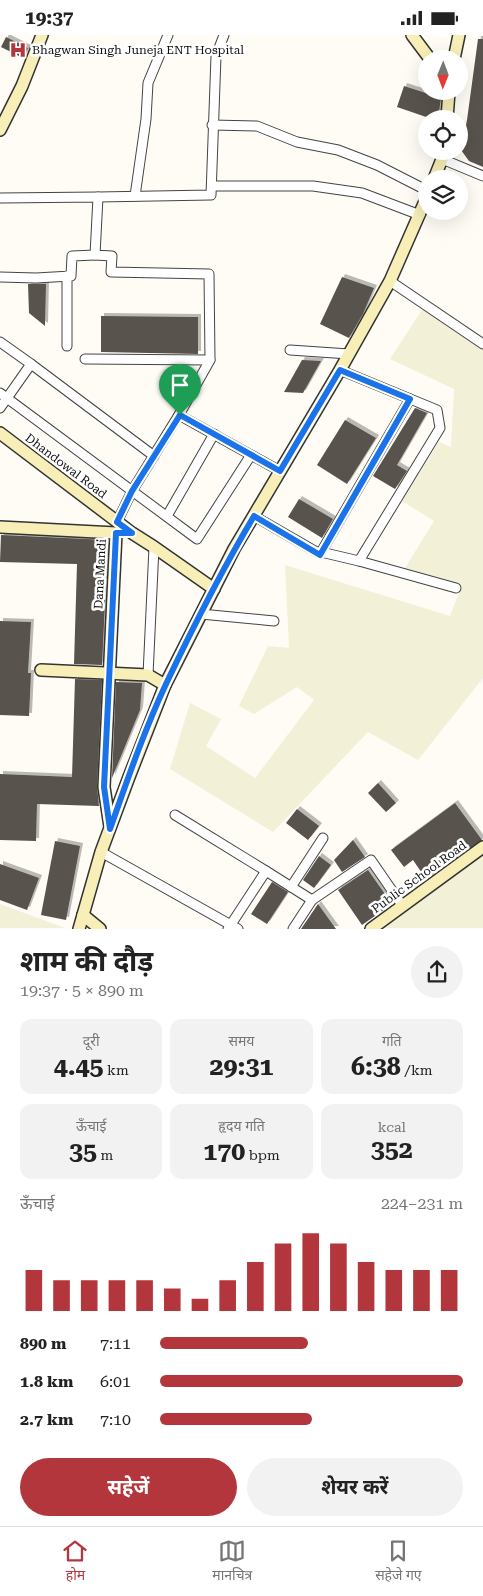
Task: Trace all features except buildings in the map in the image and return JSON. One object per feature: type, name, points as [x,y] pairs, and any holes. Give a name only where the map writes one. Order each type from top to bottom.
[{"type":"street","points":[[0,130],[22,86],[42,35]]},
{"type":"street","points":[[135,196],[146,119],[148,83],[168,35]]},
{"type":"street","points":[[0,198],[211,195],[212,125],[216,56],[224,35]]},
{"type":"street","points":[[412,35],[423,50]]},
{"type":"street","points":[[456,50],[459,35]]},
{"type":"street","points":[[212,125],[257,125],[298,142],[338,150],[377,165],[418,186]]},
{"type":"street","points":[[452,160],[483,175]]},
{"type":"street","points":[[212,187],[312,186],[362,193],[418,214]]},
{"type":"street","points":[[95,255],[98,197]]},
{"type":"street","points":[[79,929],[101,851],[165,685],[254,516],[390,281],[418,219]]},
{"type":"street","points":[[0,277],[36,278],[71,276],[72,256],[95,255],[112,256],[111,272],[209,274],[210,360],[180,415],[132,491],[116,527],[132,533],[214,589]]},
{"type":"street","points":[[67,276],[67,346]]},
{"type":"street","points":[[390,281],[483,344]]},
{"type":"street","points":[[0,342],[154,456]]},
{"type":"street","points":[[290,350],[349,354]]},
{"type":"street","points":[[85,359],[210,360]]},
{"type":"street","points":[[0,408],[4,395],[31,364]]},
{"type":"street","points":[[340,370],[437,410],[440,427],[359,561]]},
{"type":"street","points":[[4,395],[197,539],[251,455]]},
{"type":"street","points":[[254,516],[320,555],[410,399]]},
{"type":"street","points":[[180,415],[280,471]]},
{"type":"street","name":"Dhandowal Road","points":[[0,433],[116,527]]},
{"type":"street","points":[[167,517],[214,434]]},
{"type":"street","name":"Dana Mandi","points":[[0,527],[116,527],[104,787],[110,829]]},
{"type":"street","points":[[148,675],[154,547]]},
{"type":"street","points":[[321,552],[456,588]]},
{"type":"street","points":[[201,614],[274,621]]},
{"type":"street","points":[[41,669],[148,675],[165,685]]},
{"type":"street","points":[[175,815],[312,900]]},
{"type":"street","points":[[291,887],[323,838]]},
{"type":"street","name":"Public School Road","points":[[372,929],[483,847]]},
{"type":"street","points":[[101,851],[232,927],[266,871]]},
{"type":"street","points":[[293,929],[312,900],[371,860],[402,905]]},
{"type":"street","points":[[83,915],[100,929]]},
{"type":"shaded area","points":[[425,305],[483,347],[483,678],[418,760],[368,732],[273,832],[170,769],[190,703],[221,719],[206,746],[255,778],[314,700],[297,687],[254,714],[239,706],[268,646],[289,648],[285,565],[450,616],[462,585],[405,568],[434,521],[402,501],[439,442],[451,447],[454,389],[390,359]]},
{"type":"shaded area","points":[[483,848],[483,928],[372,928]]},
{"type":"shaded area","points":[[0,904],[65,928],[0,928]]},
{"type":"place","name":"Bhagwan Singh Juneja ENT Hospital","points":[[18,50]]},
{"type":"route","points":[[340,370],[410,399],[320,555],[254,516],[234,549],[165,685],[110,829],[104,787],[116,533],[132,533],[117,522],[132,491],[180,415],[280,471],[340,370]]}]
